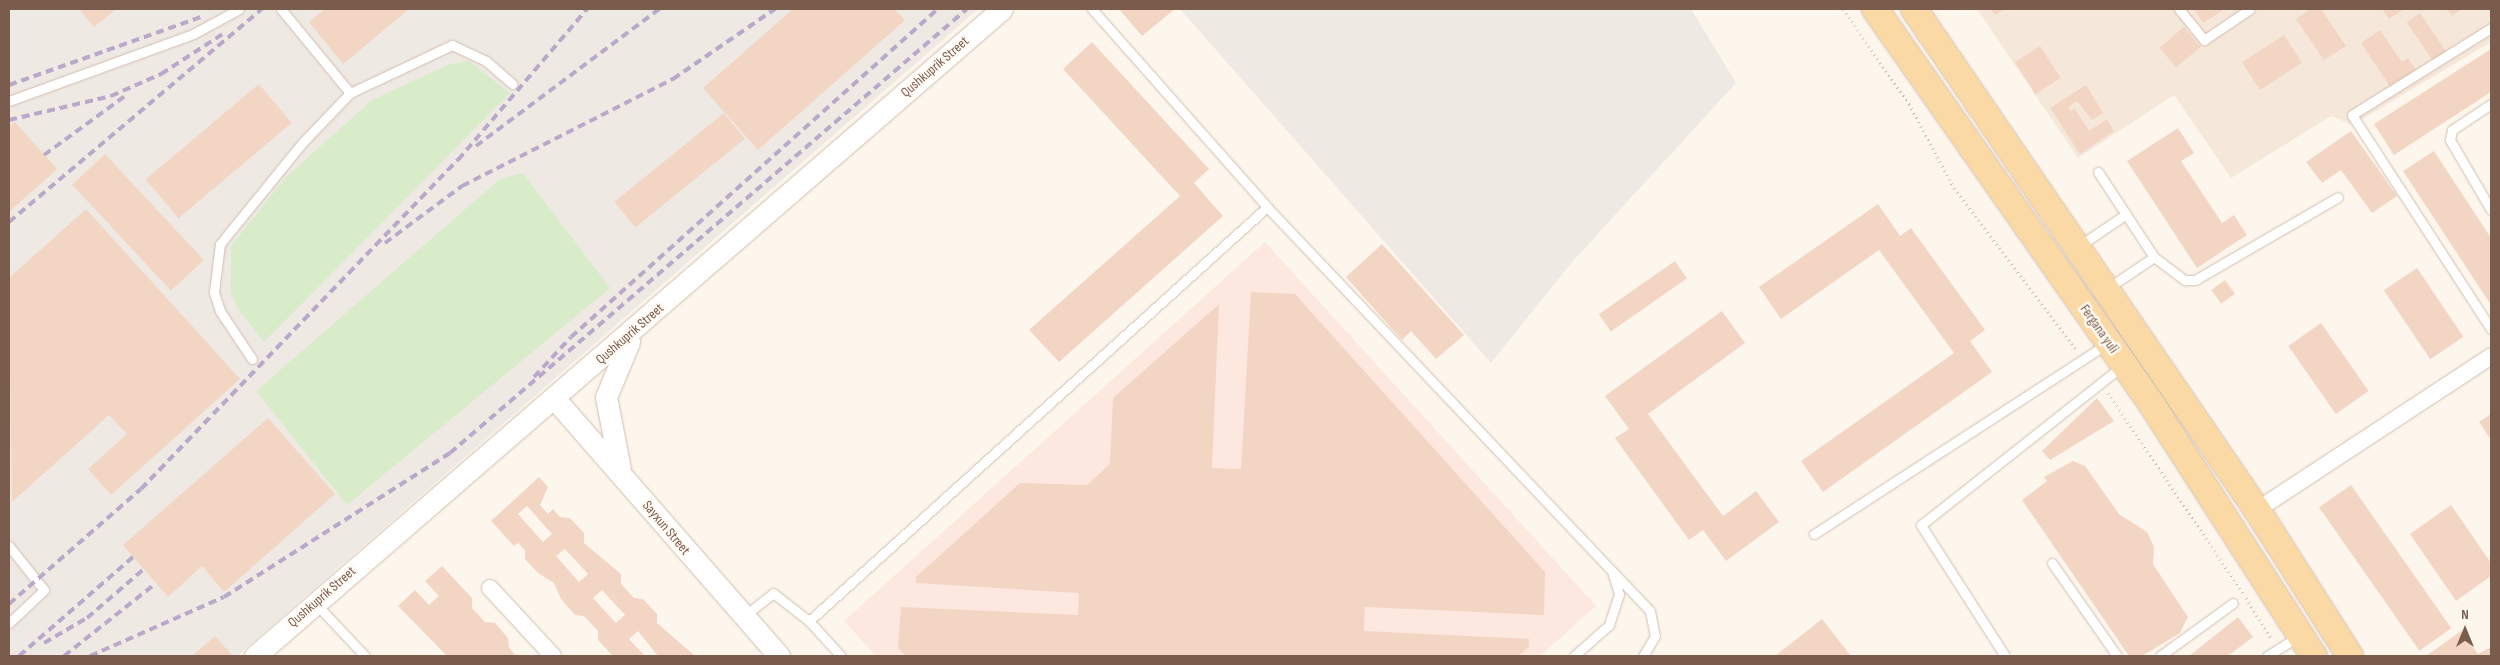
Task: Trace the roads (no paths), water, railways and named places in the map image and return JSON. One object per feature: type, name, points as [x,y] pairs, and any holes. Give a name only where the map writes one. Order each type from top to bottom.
[{"type":"main road","name":"Fergana yuli","points":[[1875,9],[2124,364],[2307,646]]},
{"type":"main road","name":"Fergana yuli","points":[[1914,9],[2257,510],[2350,656]]},
{"type":"street","name":"Qushkuprik Street","points":[[256,656],[315,602],[643,323],[1002,9]]},
{"type":"street","points":[[622,477],[610,438],[606,397],[618,360],[643,323]]},
{"type":"street","points":[[2257,510],[2491,356]]},
{"type":"street","name":"Sayxun Street","points":[[554,398],[742,618],[778,656]]},
{"type":"street","points":[[490,588],[553,656]]},
{"type":"lane","points":[[9,101],[193,34],[239,9]]},
{"type":"lane","points":[[281,9],[350,93]]},
{"type":"lane","points":[[1092,9],[1266,207],[1650,611],[1655,636],[1643,656]]},
{"type":"lane","points":[[2178,9],[2204,40],[2250,9]]},
{"type":"lane","points":[[2491,28],[2352,115],[2491,329]]},
{"type":"lane","points":[[252,359],[220,310],[214,292],[220,244],[303,142],[350,93],[452,45],[486,61],[512,84]]},
{"type":"lane","points":[[2491,104],[2452,130],[2450,140],[2491,210]]},
{"type":"lane","points":[[2098,172],[2154,257],[2176,276],[2195,280],[2338,197]]},
{"type":"lane","points":[[809,621],[1266,207]]},
{"type":"lane","points":[[2077,247],[2126,214]]},
{"type":"lane","points":[[2106,290],[2154,257]]},
{"type":"lane","points":[[1814,534],[2085,361],[2109,342]]},
{"type":"lane","points":[[2005,656],[1921,525],[2124,364]]},
{"type":"lane","points":[[9,546],[44,590],[9,623]]},
{"type":"lane","points":[[2052,563],[2117,656]]},
{"type":"lane","points":[[1574,656],[1609,625],[1619,594],[1612,571]]},
{"type":"lane","points":[[742,618],[773,593],[809,621],[841,656]]},
{"type":"lane","points":[[315,602],[365,656]]},
{"type":"lane","points":[[2160,656],[2233,603]]},
{"type":"lane","points":[[2267,656],[2307,646]]},
{"type":"railway","points":[[9,222],[262,9]]},
{"type":"railway","points":[[9,604],[141,489],[458,160],[587,9]]},
{"type":"railway","points":[[476,146],[659,9]]},
{"type":"railway","points":[[385,243],[462,186],[673,79],[775,9]]},
{"type":"railway","points":[[534,377],[571,337],[938,9]]},
{"type":"railway","points":[[90,656],[224,597],[450,453],[967,9]]},
{"type":"railway","points":[[9,85],[201,17]]},
{"type":"railway","points":[[9,120],[111,96],[161,74],[226,32]]},
{"type":"railway","points":[[44,155],[125,96]]},
{"type":"railway","points":[[19,656],[133,557]]},
{"type":"railway","points":[[44,643],[87,618],[144,569]]},
{"type":"railway","points":[[64,656],[156,583]]}]
